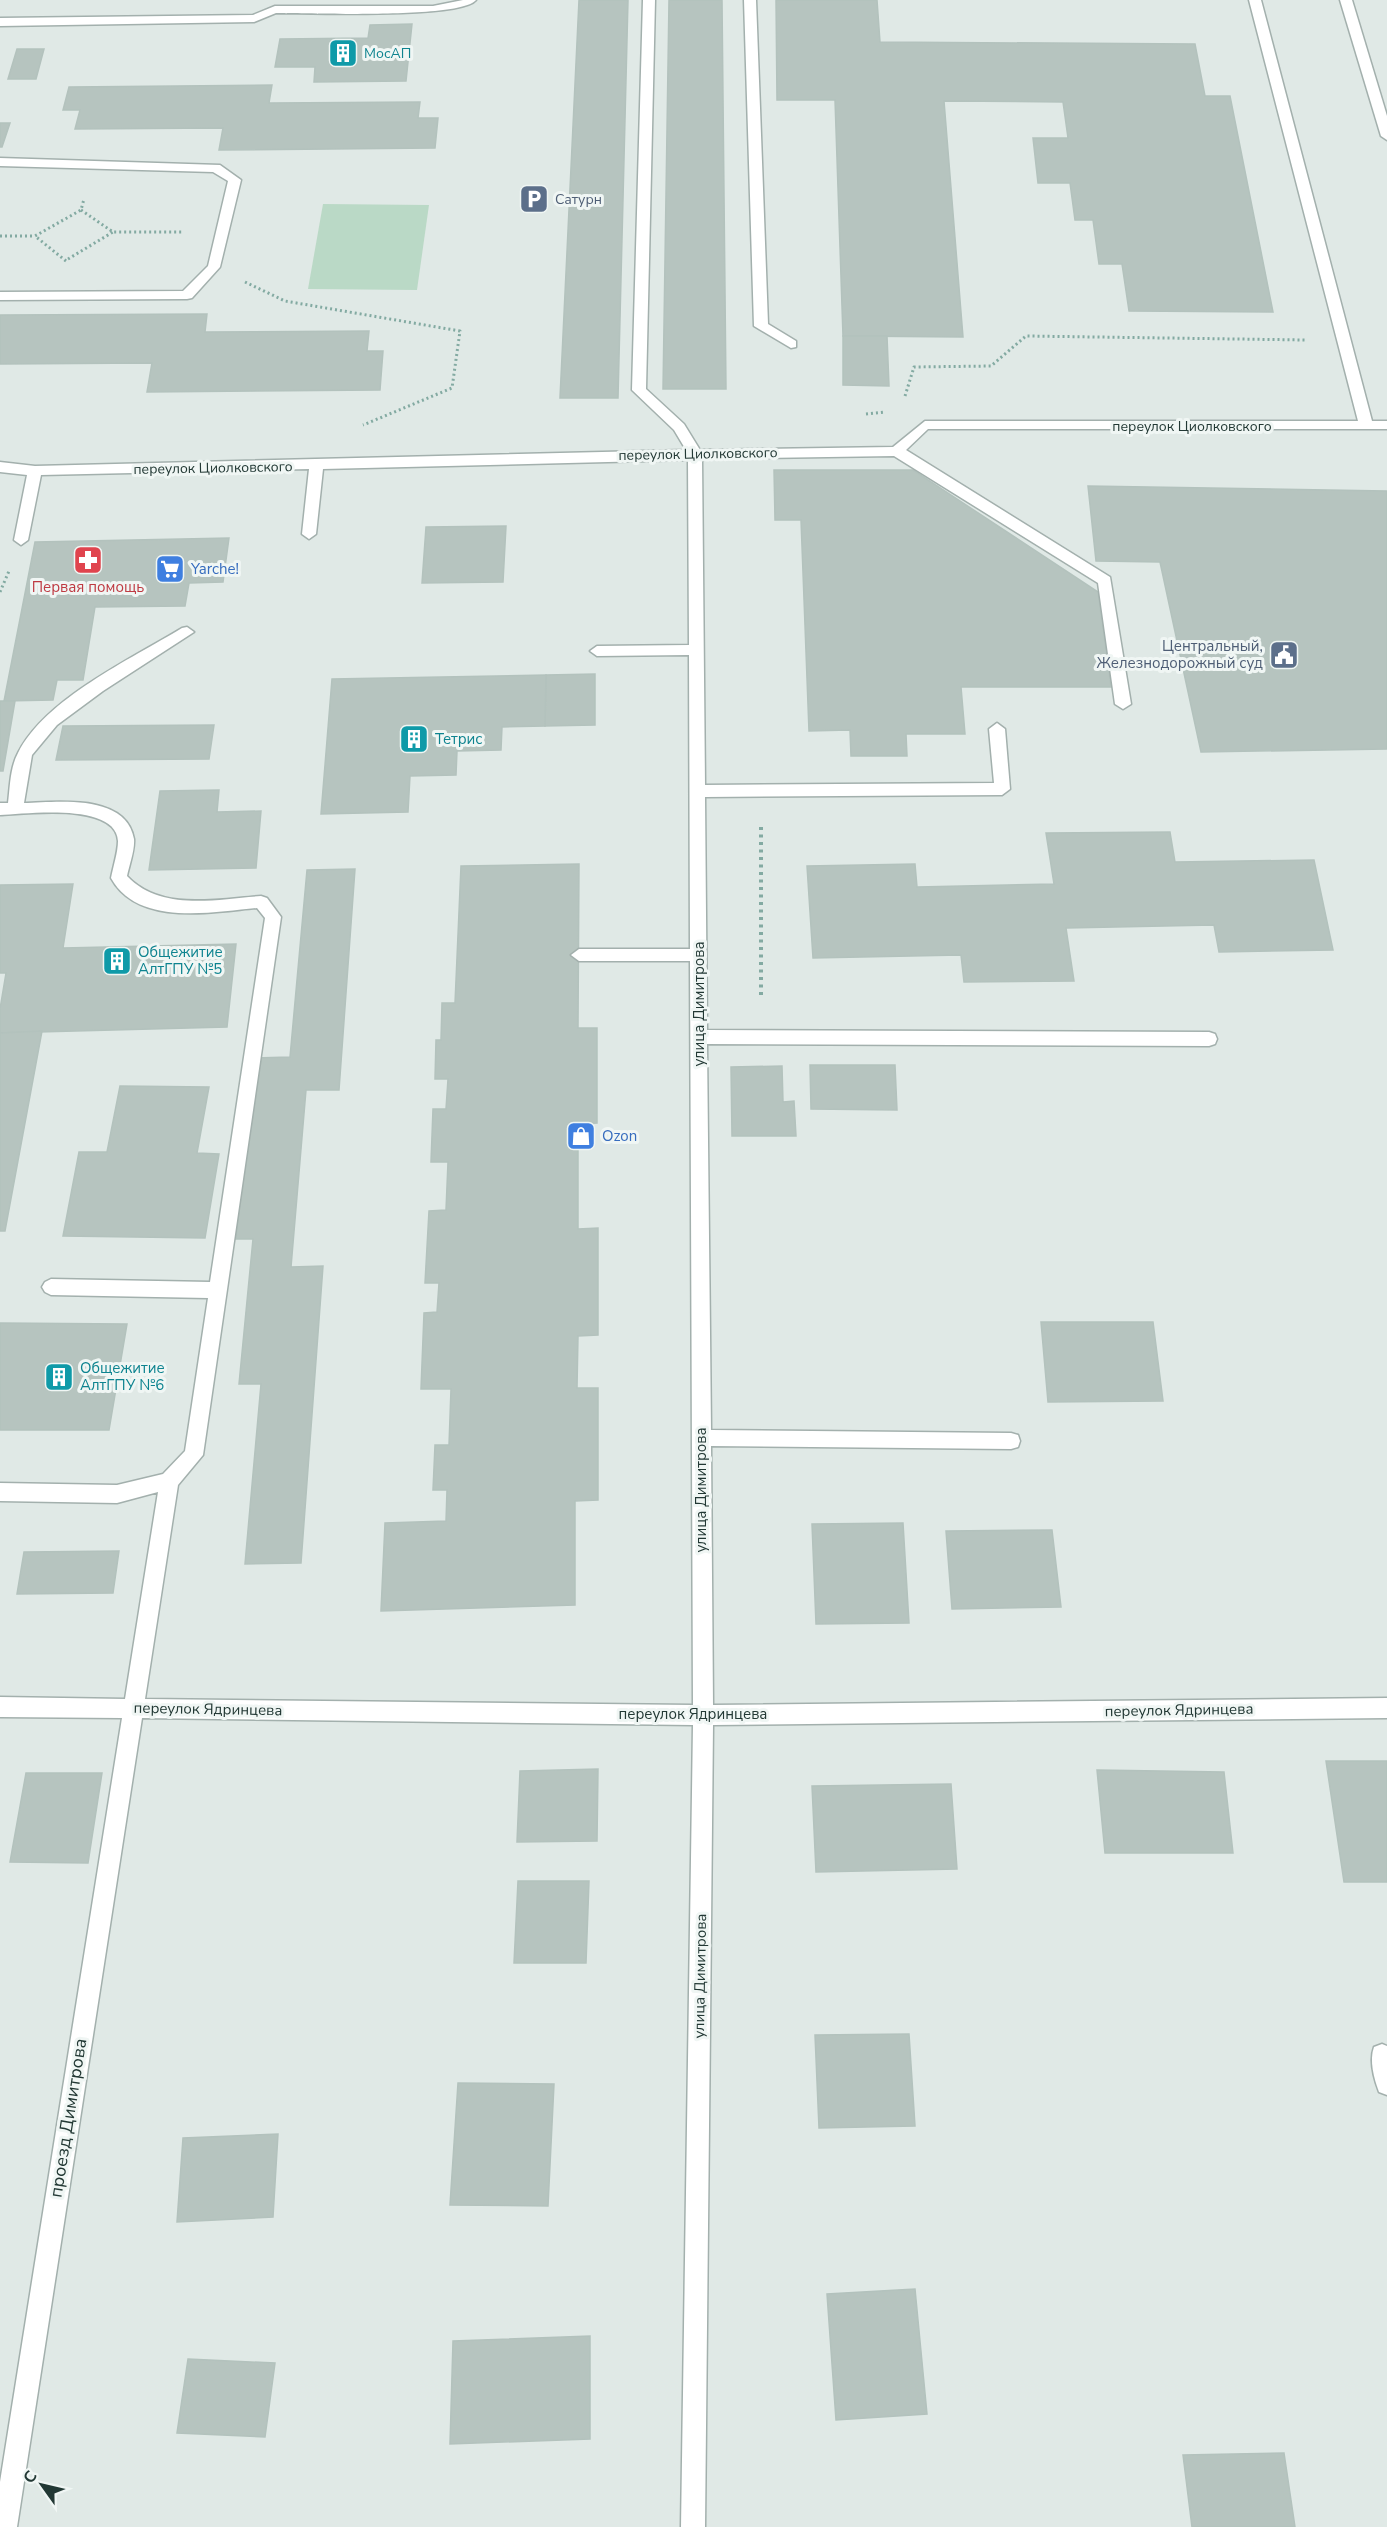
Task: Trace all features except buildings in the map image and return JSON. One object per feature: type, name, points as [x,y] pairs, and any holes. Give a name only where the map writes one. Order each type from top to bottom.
[{"type":"street","points":[[0,22],[254,18],[276,10],[433,9],[467,3],[470,0]]},
{"type":"street","points":[[649,0],[639,390],[679,427],[695,454]]},
{"type":"street","points":[[750,0],[761,326],[791,344]]},
{"type":"street","points":[[1255,0],[1366,425]]},
{"type":"street","points":[[1346,0],[1387,136]]},
{"type":"street","points":[[0,162],[216,168],[235,180],[214,267],[187,295],[0,296]]},
{"type":"street","name":"переулок Циолковского","points":[[0,467],[35,471],[316,466],[695,454],[897,451],[925,425],[1387,425]]},
{"type":"street","points":[[897,451],[1105,581],[1123,704]]},
{"type":"street","name":"улица Димитрова","points":[[693,2527],[703,1714],[695,454]]},
{"type":"street","points":[[309,534],[316,466]]},
{"type":"street","points":[[21,540],[35,471]]},
{"type":"street","points":[[0,1492],[117,1494],[169,1481],[194,1455],[273,916],[261,902],[169,906],[128,891],[118,878],[126,840],[118,823],[89,807],[8,809],[25,754],[38,734],[67,709],[187,632]]},
{"type":"street","points":[[597,651],[696,650]]},
{"type":"street","points":[[698,791],[1002,789],[997,729]]},
{"type":"street","points":[[579,955],[699,955]]},
{"type":"street","points":[[699,1037],[1209,1039]]},
{"type":"street","points":[[51,1287],[220,1290]]},
{"type":"street","points":[[701,1438],[1011,1441]]},
{"type":"street","name":"проезд Димитрова","points":[[5,2527],[131,1708],[169,1481]]},
{"type":"street","name":"переулок Ядринцева","points":[[0,1707],[703,1714],[1387,1708]]},
{"type":"street","points":[[1382,2055],[1387,2084]]},
{"type":"path","points":[[0,236],[35,236],[81,210],[94,165]]},
{"type":"path","points":[[81,210],[113,232]]},
{"type":"path","points":[[55,296],[66,260],[113,232],[223,233]]},
{"type":"path","points":[[35,236],[66,260]]},
{"type":"path","points":[[214,267],[285,301],[460,331],[452,388],[358,427]]},
{"type":"path","points":[[761,790],[761,1007]]},
{"type":"green space","points":[[323,204],[429,205],[417,290],[308,289]]},
{"type":"place","name":"МосАП","points":[[343,53]]},
{"type":"place","name":"Сатурн","points":[[534,199]]},
{"type":"place","name":"Первая помощь","points":[[88,560]]},
{"type":"place","name":"Yarche!","points":[[170,569]]},
{"type":"place","name":"Центральный, Железнодорожный суд","points":[[1284,655]]},
{"type":"place","name":"Тетрис","points":[[414,739]]},
{"type":"place","name":"Общежитие АлтГПУ №5","points":[[117,961]]},
{"type":"place","name":"Ozon","points":[[581,1136]]},
{"type":"place","name":"Общежитие АлтГПУ №6","points":[[59,1377]]}]
